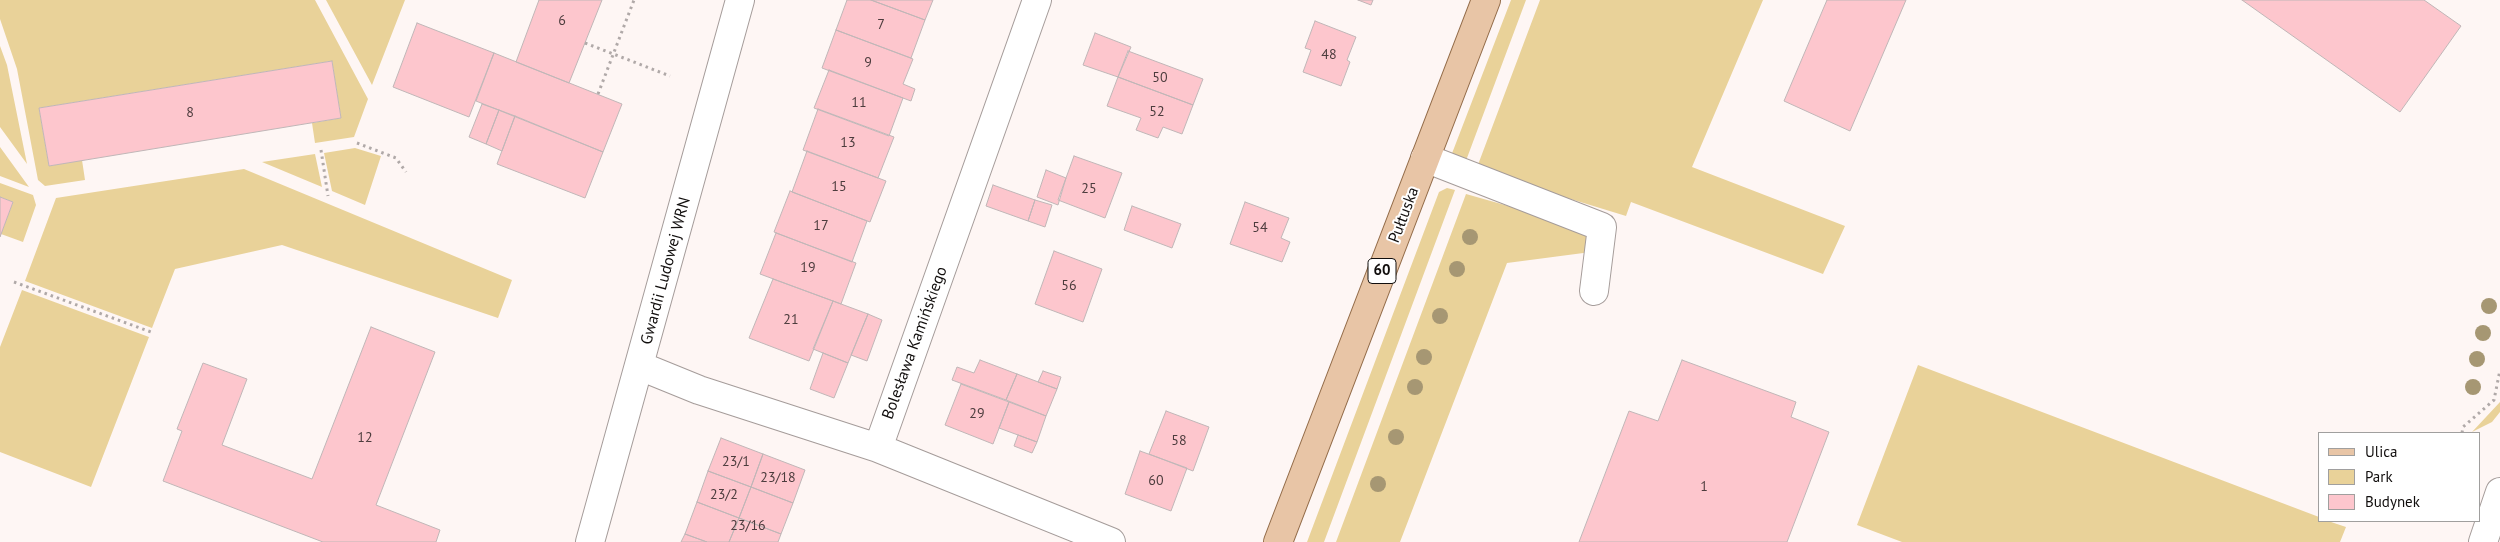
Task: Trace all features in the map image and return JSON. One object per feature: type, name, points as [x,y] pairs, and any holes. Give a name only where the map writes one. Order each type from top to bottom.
[{"type":"main road","name":"Pułtuska","points":[[1278,542],[1486,0]]},
{"type":"street","name":"Gwardii Ludowej WRN","points":[[590,542],[740,0]]},
{"type":"street","name":"Bolesława Kamińskiego","points":[[878,448],[1037,0]]},
{"type":"street","points":[[1425,158],[1602,227],[1594,291]]},
{"type":"street","points":[[640,366],[699,390],[878,448],[1111,542]]},
{"type":"street","points":[[2483,542],[2500,492]]},
{"type":"path","points":[[598,94],[634,0]]},
{"type":"path","points":[[585,43],[670,76]]},
{"type":"path","points":[[357,144],[396,158],[406,172]]},
{"type":"path","points":[[321,150],[328,196]]},
{"type":"path","points":[[14,282],[151,332]]},
{"type":"path","points":[[2462,432],[2464,427],[2494,400],[2500,370]]},
{"type":"green space","points":[[0,0],[315,0],[368,99],[354,137],[315,143],[312,123],[341,118],[332,61],[39,108],[49,166],[82,160],[85,180],[45,186],[38,180],[17,69],[0,19]]},
{"type":"green space","points":[[326,0],[405,0],[372,85]]},
{"type":"green space","points":[[1511,0],[1526,0],[1464,166],[1451,156]]},
{"type":"green space","points":[[1540,0],[1763,0],[1692,167],[1845,226],[1823,274],[1631,202],[1626,216],[1476,170]]},
{"type":"green space","points":[[0,46],[7,65],[27,164],[0,127]]},
{"type":"green space","points":[[0,147],[29,187],[0,176]]},
{"type":"green space","points":[[355,148],[381,156],[365,205],[332,191],[324,153]]},
{"type":"green space","points":[[315,154],[322,187],[262,162]]},
{"type":"green space","points":[[244,169],[512,280],[498,318],[282,245],[175,269],[152,328],[25,281],[56,198]]},
{"type":"green space","points":[[0,183],[33,195],[36,205],[23,242],[1,234],[13,202],[0,197]]},
{"type":"green space","points":[[1447,188],[1455,190],[1324,542],[1307,542],[1439,192]]},
{"type":"green space","points":[[1466,194],[1593,230],[1591,252],[1507,263],[1400,542],[1336,542]]},
{"type":"green space","points":[[22,290],[149,337],[91,487],[0,452],[0,347]]},
{"type":"green space","points":[[1918,365],[2318,517],[2318,522],[2331,522],[2346,527],[2340,542],[1902,542],[1857,525]]},
{"type":"green space","points":[[2500,402],[2500,412],[2492,422],[2472,432]]},
{"type":"building","points":[[539,0],[602,0],[569,83],[516,62]]},
{"type":"building","points":[[847,0],[871,0],[925,20],[911,58],[836,30]]},
{"type":"building","points":[[871,0],[933,0],[925,20]]},
{"type":"building","points":[[1358,0],[1373,0],[1371,5]]},
{"type":"building","points":[[1827,0],[1906,0],[1850,131],[1784,101]]},
{"type":"building","points":[[2242,0],[2424,0],[2461,26],[2400,112]]},
{"type":"building","points":[[1315,21],[1356,37],[1347,60],[1350,62],[1341,86],[1303,72],[1311,50],[1305,48]]},
{"type":"building","points":[[417,23],[494,53],[469,117],[393,87]]},
{"type":"building","points":[[836,30],[913,59],[903,84],[915,89],[911,101],[822,68]]},
{"type":"building","points":[[1095,33],[1131,47],[1118,77],[1083,65]]},
{"type":"building","points":[[1128,51],[1203,79],[1193,105],[1118,77]]},
{"type":"building","points":[[494,53],[622,104],[603,152],[476,101]]},
{"type":"building","points":[[332,61],[341,118],[49,166],[39,108]]},
{"type":"building","points":[[829,70],[903,98],[889,136],[814,108]]},
{"type":"building","points":[[1118,77],[1193,105],[1182,134],[1163,127],[1158,138],[1136,130],[1141,118],[1107,106]]},
{"type":"building","points":[[482,104],[499,110],[486,144],[469,137]]},
{"type":"building","points":[[818,109],[894,137],[878,178],[803,150]]},
{"type":"building","points":[[499,110],[515,116],[502,151],[486,144]]},
{"type":"building","points":[[515,116],[603,152],[585,198],[497,164]]},
{"type":"building","points":[[807,151],[886,181],[870,222],[792,192]]},
{"type":"building","points":[[1074,156],[1122,173],[1105,218],[1058,200]]},
{"type":"building","points":[[1046,170],[1066,178],[1058,205],[1037,197]]},
{"type":"building","points":[[993,185],[1035,200],[1028,221],[986,206]]},
{"type":"building","points":[[790,191],[867,221],[852,262],[774,232]]},
{"type":"building","points":[[0,197],[13,202],[0,237]]},
{"type":"building","points":[[1035,200],[1052,205],[1045,227],[1028,221]]},
{"type":"building","points":[[1245,202],[1289,218],[1281,238],[1290,242],[1282,262],[1230,244]]},
{"type":"building","points":[[1132,206],[1181,224],[1172,248],[1124,230]]},
{"type":"building","points":[[776,233],[856,263],[841,304],[760,274]]},
{"type":"building","points":[[1054,251],[1102,269],[1083,322],[1035,304]]},
{"type":"building","points":[[773,279],[833,301],[809,361],[749,338]]},
{"type":"building","points":[[833,301],[868,314],[848,363],[813,349]]},
{"type":"building","points":[[868,314],[882,320],[867,361],[851,355]]},
{"type":"building","points":[[371,327],[435,352],[376,505],[440,530],[436,542],[323,542],[163,481],[182,431],[177,429],[203,363],[247,379],[222,445],[312,479]]},
{"type":"building","points":[[823,353],[848,363],[834,398],[810,389]]},
{"type":"building","points":[[980,360],[1017,374],[1006,400],[952,380],[957,367],[974,373]]},
{"type":"building","points":[[1682,360],[1796,402],[1791,417],[1829,432],[1787,542],[1579,542],[1629,411],[1658,421]]},
{"type":"building","points":[[1043,371],[1061,377],[1057,389],[1038,382]]},
{"type":"building","points":[[1017,374],[1057,389],[1046,416],[1006,400]]},
{"type":"building","points":[[961,384],[1009,402],[993,444],[945,425]]},
{"type":"building","points":[[1009,402],[1046,416],[1037,442],[999,428]]},
{"type":"building","points":[[1166,411],[1209,427],[1193,471],[1149,454]]},
{"type":"building","points":[[1018,435],[1037,442],[1032,453],[1014,446]]},
{"type":"building","points":[[721,438],[763,454],[751,487],[708,471]]},
{"type":"building","points":[[1140,451],[1187,468],[1171,511],[1125,494]]},
{"type":"building","points":[[763,454],[805,470],[793,503],[751,487]]},
{"type":"building","points":[[708,471],[751,487],[739,518],[697,502]]},
{"type":"building","points":[[751,487],[793,503],[781,534],[739,518]]},
{"type":"building","points":[[697,502],[739,518],[729,542],[707,542],[685,534]]},
{"type":"building","points":[[739,518],[781,534],[778,542],[729,542]]},
{"type":"building","points":[[685,534],[707,542],[681,542]]}]
